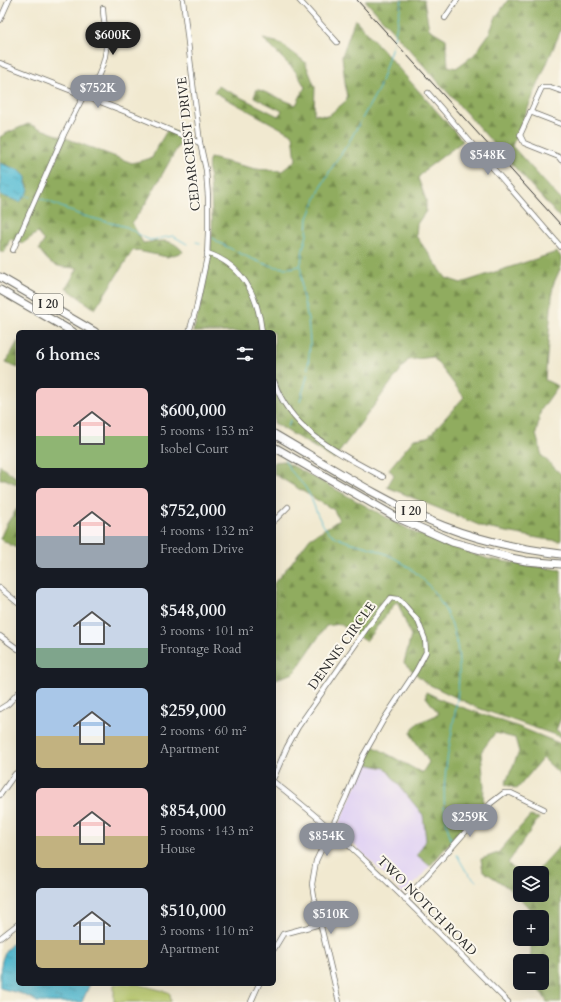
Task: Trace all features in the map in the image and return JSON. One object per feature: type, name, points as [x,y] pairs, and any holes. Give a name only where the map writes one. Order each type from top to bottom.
[{"type":"highway","name":"I 20","points":[[0,277],[92,330]]},
{"type":"highway","name":"I 20","points":[[0,290],[70,330]]},
{"type":"highway","name":"I 20","points":[[276,435],[382,496],[444,526],[484,540],[513,547],[561,554]]},
{"type":"highway","name":"I 20","points":[[276,448],[396,517],[452,542],[511,558],[537,563],[561,564]]},
{"type":"street","points":[[0,20],[9,0]]},
{"type":"street","name":"CEDARCREST DRIVE","points":[[183,0],[200,143],[206,170],[208,197],[207,253],[196,309],[190,330]]},
{"type":"street","points":[[299,0],[337,42]]},
{"type":"street","points":[[445,18],[457,0]]},
{"type":"street","points":[[13,250],[64,134],[98,73],[106,51],[103,8]]},
{"type":"street","points":[[0,63],[86,95],[200,143]]},
{"type":"street","points":[[561,92],[550,87],[542,87],[520,135],[524,143],[561,160]]},
{"type":"street","points":[[428,93],[561,248]]},
{"type":"street","points":[[530,112],[561,124]]},
{"type":"street","points":[[207,253],[216,256],[229,264],[247,283],[253,293],[260,315],[262,330]]},
{"type":"street","points":[[276,386],[289,410],[296,420],[309,433],[335,450],[383,477]]},
{"type":"street","points":[[276,519],[288,507]]},
{"type":"street","points":[[0,588],[16,600]]},
{"type":"street","name":"DENNIS CIRCLE","points":[[276,772],[298,727],[367,628],[391,598],[401,601],[411,612],[421,628],[425,639],[426,652],[416,671],[368,745],[331,829]]},
{"type":"street","points":[[0,636],[16,648]]},
{"type":"street","points":[[0,709],[11,702],[16,696]]},
{"type":"street","points":[[0,795],[16,773]]},
{"type":"street","name":"TWO NOTCH ROAD","points":[[276,784],[360,855],[508,1002]]},
{"type":"street","points":[[405,900],[481,814],[500,796],[507,792],[511,793],[544,809]]},
{"type":"street","points":[[331,829],[316,862],[313,873],[313,891],[339,1002]]},
{"type":"street","points":[[276,943],[283,934],[320,924]]},
{"type":"street","points":[[0,938],[16,926]]},
{"type":"street","points":[[251,1002],[258,986]]},
{"type":"shaded area","points":[[366,764],[385,768],[423,815],[426,840],[424,862],[430,866],[405,895],[337,828]]},
{"type":"green space","points":[[365,0],[424,0],[429,29],[446,39],[448,66],[456,68],[474,55],[489,34],[496,17],[508,0],[561,0],[561,30],[512,146],[561,200],[561,219]]},
{"type":"green space","points":[[355,19],[463,141],[426,169],[418,178],[426,200],[426,211],[417,224],[416,236],[446,278],[461,283],[557,252],[561,257],[561,267],[553,285],[545,380],[558,386],[541,410],[536,434],[542,456],[561,474],[561,541],[486,528],[387,487],[394,475],[389,469],[414,439],[428,437],[464,397],[433,357],[408,360],[334,459],[276,424],[276,330],[194,330],[206,283],[210,258],[212,214],[208,166],[210,158],[256,169],[282,171],[296,160],[293,135],[214,92],[218,86],[278,116],[282,111],[254,97],[257,89],[296,105],[305,87],[296,72],[263,39],[280,43],[305,62],[315,87],[314,114],[328,116],[347,100],[342,56]]},
{"type":"green space","points":[[28,124],[132,163],[152,158],[168,129],[184,136],[146,203],[132,223],[143,243],[160,241],[170,242],[179,247],[183,252],[167,257],[133,250],[95,309],[66,288],[78,268],[65,267],[51,263],[39,249],[44,241],[37,233],[23,243],[10,239],[4,253],[0,251],[0,137]]},
{"type":"green space","points":[[16,345],[16,367],[6,363]]},
{"type":"green space","points":[[284,461],[415,533],[488,559],[561,570],[561,649],[558,660],[561,661],[561,718],[556,730],[561,733],[561,737],[478,708],[426,683],[404,663],[411,636],[397,601],[366,641],[340,624],[326,626],[294,673],[276,679],[276,581],[310,538],[339,520],[334,510],[276,475],[276,462]]},
{"type":"green space","points":[[0,465],[16,477],[16,484],[5,479],[0,479]]},
{"type":"green space","points":[[16,510],[16,548],[0,539],[6,525]]},
{"type":"green space","points":[[426,692],[444,701],[519,727],[561,744],[561,775],[543,758],[517,789],[505,784],[519,752],[515,738],[495,733],[481,752],[484,786],[483,804],[430,866],[417,855],[426,840],[423,815],[385,768],[366,764],[373,746],[422,773],[429,762],[410,733],[418,723],[439,714],[426,697]]},
{"type":"green space","points":[[530,816],[539,818],[508,863],[513,868],[513,892],[483,871],[481,859],[498,853]]},
{"type":"green space","points":[[561,845],[561,1002],[547,1002],[540,990],[549,990],[549,954],[531,954],[531,946],[549,946],[549,910],[530,910],[523,902],[549,902],[549,866],[542,866]]},
{"type":"green space","points":[[114,986],[145,986],[168,992],[170,994],[171,1002],[114,1002]]},
{"type":"water","points":[[0,163],[19,170],[26,177],[26,183],[29,190],[20,202],[0,195]]},
{"type":"water","points":[[16,941],[16,986],[89,986],[82,1002],[38,1002],[22,994],[0,988],[2,960],[4,954]]},
{"type":"waterway","points":[[394,38],[402,0]]},
{"type":"waterway","points":[[300,401],[307,377],[310,344],[308,319],[302,293],[300,266],[307,235],[308,218],[321,187],[349,142],[379,88],[393,43]]},
{"type":"waterway","points":[[25,195],[30,197]]},
{"type":"waterway","points":[[38,197],[80,215],[127,227],[150,240],[173,236],[187,244]]},
{"type":"waterway","points":[[212,238],[251,259],[267,265],[284,268],[299,266]]},
{"type":"waterway","points":[[196,242],[200,243]]},
{"type":"waterway","points":[[288,427],[290,420]]},
{"type":"waterway","points":[[285,460],[291,471],[305,487],[320,520],[331,534],[352,543],[381,552],[394,558],[416,572],[434,592],[448,616],[457,644],[459,672],[457,701],[447,757],[444,786],[445,814],[452,842]]},
{"type":"waterway","points":[[457,855],[466,871],[476,881]]},
{"type":"railway","points":[[357,0],[561,225]]}]
